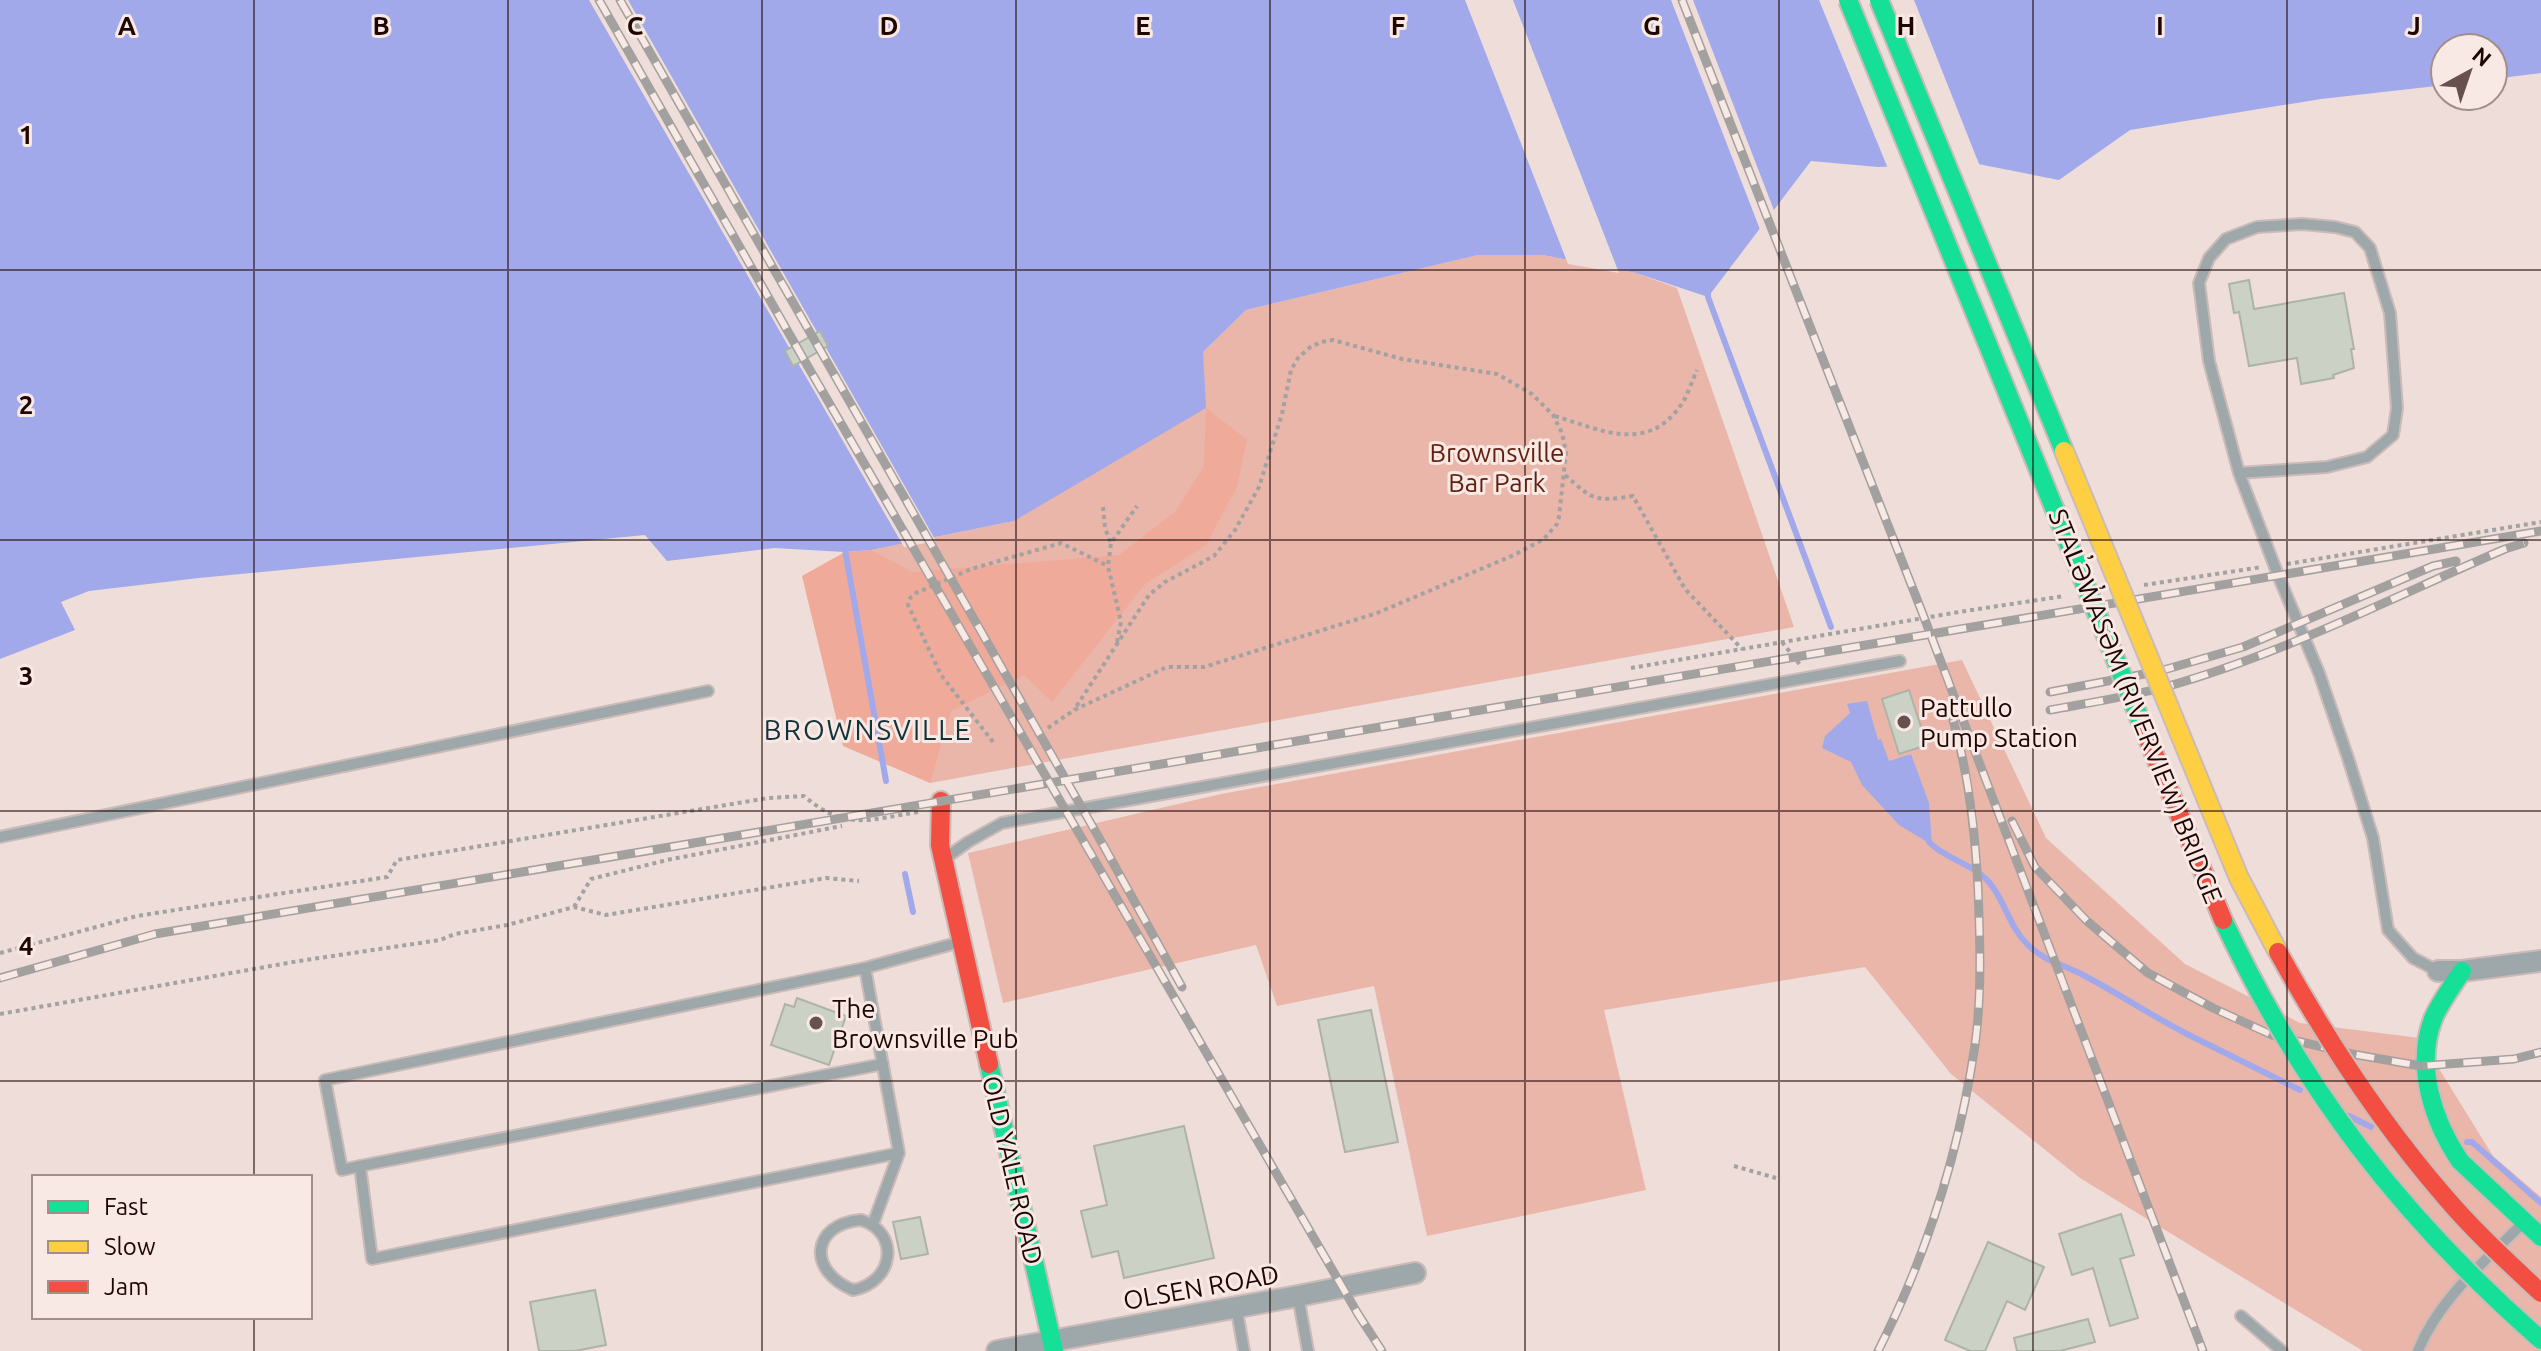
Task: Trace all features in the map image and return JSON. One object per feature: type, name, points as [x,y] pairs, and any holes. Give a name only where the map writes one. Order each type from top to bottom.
[{"type":"main road","name":"STAL̕ƏW̓ASƏM (RIVERVIEW) BRIDGE","points":[[1848,0],[2196,861],[2253,982],[2303,1070],[2343,1129],[2401,1202],[2488,1294],[2541,1340]]},
{"type":"main road","name":"STAL̕ƏW̓ASƏM (RIVERVIEW) BRIDGE","points":[[1879,0],[2239,878],[2278,956],[2338,1058],[2429,1181],[2478,1235],[2541,1293]]},
{"type":"main road","name":"OLD YALE ROAD","points":[[941,807],[940,845],[943,860],[1053,1346]]},
{"type":"main road","points":[[2462,971],[2439,1006],[2431,1025],[2427,1044],[2432,1103],[2445,1138],[2460,1161],[2541,1237]]},
{"type":"street","points":[[2438,971],[2541,961]]},
{"type":"street","name":"OLSEN ROAD","points":[[997,1351],[1053,1346],[1236,1306],[1415,1273]]},
{"type":"lane","points":[[2239,473],[2327,467],[2367,457],[2393,435],[2397,408],[2390,313],[2370,248],[2355,232],[2302,224],[2257,227],[2226,239],[2209,258],[2199,283],[2207,345],[2239,473],[2319,673],[2361,798],[2373,838],[2388,930],[2413,958],[2438,971]]},
{"type":"lane","points":[[943,860],[1002,823],[1900,661]]},
{"type":"lane","points":[[0,837],[708,691]]},
{"type":"lane","points":[[883,1064],[342,1170],[325,1080],[865,968],[961,942]]},
{"type":"lane","points":[[865,968],[899,1153],[873,1224]]},
{"type":"lane","points":[[360,1166],[372,1259],[899,1153]]},
{"type":"lane","points":[[861,1220],[873,1224],[886,1247],[888,1261],[875,1282],[853,1290],[841,1285],[823,1266],[822,1245],[837,1226],[861,1220]]},
{"type":"lane","points":[[2418,1351],[2425,1331],[2441,1307],[2523,1222]]},
{"type":"lane","points":[[1298,1296],[1308,1351]]},
{"type":"lane","points":[[1236,1306],[1244,1351]]},
{"type":"lane","points":[[2241,1316],[2282,1351]]},
{"type":"path","points":[[1048,728],[1074,710],[1167,667],[1204,667],[1377,613],[1514,555],[1544,539],[1557,524],[1566,452],[1562,433],[1553,415],[1532,394],[1497,374],[1402,359],[1333,340],[1309,348],[1291,370],[1282,414],[1259,487],[1235,530],[1214,556],[1165,582],[1149,595],[1074,710]]},
{"type":"path","points":[[1553,415],[1625,437],[1658,428],[1681,405],[1697,370]]},
{"type":"path","points":[[1564,474],[1589,497],[1607,500],[1633,496],[1685,589],[1742,649]]},
{"type":"path","points":[[1116,644],[1121,622],[1108,566],[1111,543],[1137,506]]},
{"type":"path","points":[[1103,507],[1105,528],[1111,543]]},
{"type":"path","points":[[2274,566],[2541,522]]},
{"type":"path","points":[[993,742],[941,675],[908,605],[910,598],[971,569],[1061,543],[1108,566]]},
{"type":"path","points":[[1631,668],[1852,630]]},
{"type":"path","points":[[1782,642],[1810,678]]},
{"type":"path","points":[[0,953],[137,916],[387,877],[397,860],[768,798],[804,796],[820,810],[861,822],[941,807]]},
{"type":"path","points":[[574,907],[591,879],[667,860],[842,826]]},
{"type":"path","points":[[0,1014],[299,961],[440,940],[574,907],[606,915],[826,878],[859,881]]},
{"type":"path","points":[[1734,1166],[1776,1178]]},
{"type":"green space","name":"Brownsville Bar Park","points":[[1478,255],[1543,255],[1636,273],[1677,288],[1794,627],[930,783],[871,550],[1014,521],[1246,310]]},
{"type":"green space","points":[[1962,660],[2046,838],[2185,964],[2300,1023],[2420,1038],[2493,1156],[2541,1197],[2541,1351],[2363,1351],[2080,1178],[1951,1074],[1865,967],[1604,1010],[1646,1190],[1427,1236],[1374,986],[1277,1006],[1256,945],[1003,1003],[968,853],[1221,794]]},
{"type":"shaded area","points":[[1206,408],[1247,440],[1237,487],[1206,545],[1145,584],[1052,702],[1024,675],[951,711],[930,783],[843,746],[802,576],[845,552],[871,550],[912,572],[1119,555],[1175,512],[1204,466]]},
{"type":"water","points":[[0,0],[2541,0],[2541,73],[2509,77],[2509,32],[2429,32],[2429,87],[2321,99],[2130,130],[2059,180],[1973,163],[1878,167],[1811,161],[1708,297],[1636,273],[1543,255],[1478,255],[1246,310],[1203,352],[1206,408],[1014,521],[871,550],[845,552],[774,548],[667,561],[645,535],[89,591],[61,602],[75,630],[0,659]]},
{"type":"water","points":[[1867,701],[1878,740],[1881,739],[1889,761],[1911,754],[1929,803],[1932,845],[1899,825],[1862,785],[1851,762],[1822,748],[1825,736],[1850,713],[1847,704]]},
{"type":"pier","points":[[589,0],[628,0],[936,541],[904,547]]},
{"type":"pier","points":[[1465,0],[1513,0],[1619,273],[1568,264]]},
{"type":"pier","points":[[1671,0],[1693,0],[1775,213],[1761,232]]},
{"type":"pier","points":[[1819,0],[1914,0],[1981,169],[1889,171]]},
{"type":"building","points":[[2249,280],[2254,309],[2344,293],[2354,349],[2351,349],[2354,368],[2333,375],[2334,378],[2301,384],[2297,358],[2249,366],[2239,312],[2234,313],[2229,284]]},
{"type":"building","points":[[820,331],[828,346],[793,366],[785,351]]},
{"type":"building","name":"Pattullo Pump Station","points":[[1909,690],[1927,745],[1899,754],[1882,699]]},
{"type":"building","points":[[797,998],[846,1016],[829,1065],[771,1045],[785,1004],[794,1007]]},
{"type":"building","points":[[1371,1010],[1398,1142],[1345,1152],[1318,1020]]},
{"type":"building","points":[[1184,1126],[1214,1258],[1124,1278],[1118,1251],[1092,1257],[1081,1211],[1107,1205],[1094,1146]]},
{"type":"building","points":[[2121,1214],[2134,1255],[2120,1259],[2138,1318],[2110,1326],[2093,1268],[2072,1275],[2059,1234]]},
{"type":"building","points":[[920,1217],[928,1254],[901,1259],[893,1222]]},
{"type":"building","points":[[1988,1242],[2044,1267],[2025,1310],[2007,1301],[1985,1351],[1970,1351],[1945,1340]]},
{"type":"building","points":[[595,1290],[606,1345],[575,1351],[539,1351],[530,1302]]},
{"type":"building","points":[[2088,1319],[2095,1342],[2060,1351],[2017,1351],[2014,1338]]},
{"type":"waterway","points":[[1708,290],[1708,297],[1831,627]]},
{"type":"waterway","points":[[844,544],[886,781]]},
{"type":"waterway","points":[[1929,842],[1989,882],[2021,937],[2040,955],[2300,1090]]},
{"type":"waterway","points":[[905,874],[913,912]]},
{"type":"waterway","points":[[2349,1116],[2371,1127]]},
{"type":"waterway","points":[[2467,1142],[2472,1142],[2541,1203]]},
{"type":"railway","points":[[599,0],[803,358],[1382,1351]]},
{"type":"railway","points":[[620,0],[1182,987]]},
{"type":"railway","points":[[1682,0],[1922,612],[2203,1351]]},
{"type":"railway","points":[[0,978],[155,934],[2541,531]]},
{"type":"railway","points":[[2050,710],[2151,691],[2209,674],[2337,624],[2524,543]]},
{"type":"railway","points":[[2050,692],[2160,671],[2243,647],[2433,566],[2456,561]]},
{"type":"railway","points":[[1878,1351],[1912,1278],[1939,1202],[1960,1124],[1975,1045],[1980,967],[1977,867],[1967,782],[1953,720]]},
{"type":"railway","points":[[2012,821],[2035,867],[2087,921],[2148,973],[2272,1035],[2421,1066],[2514,1059],[2541,1052]]},
{"type":"traffic: fast","points":[[1848,0],[2145,732]]},
{"type":"traffic: fast","points":[[1879,0],[2064,451]]},
{"type":"traffic: fast","points":[[2223,920],[2286,1040],[2359,1147],[2443,1246],[2541,1340]]},
{"type":"traffic: fast","points":[[2462,971],[2436,1013],[2428,1037],[2427,1074],[2435,1111],[2460,1161],[2541,1237]]},
{"type":"traffic: fast","points":[[989,1064],[1054,1351]]},
{"type":"traffic: jam","points":[[2145,732],[2223,920]]},
{"type":"traffic: jam","points":[[941,801],[940,845],[989,1064]]},
{"type":"traffic: jam","points":[[2278,952],[2335,1048],[2399,1140],[2457,1211],[2541,1293]]},
{"type":"traffic: slow","points":[[2064,451],[2239,878],[2278,952]]},
{"type":"place","name":"Pattullo Pump Station","points":[[1904,722]]},
{"type":"place","name":"The Brownsville Pub","points":[[816,1023]]},
{"type":"district","name":"BROWNSVILLE","points":[[868,729]]}]
